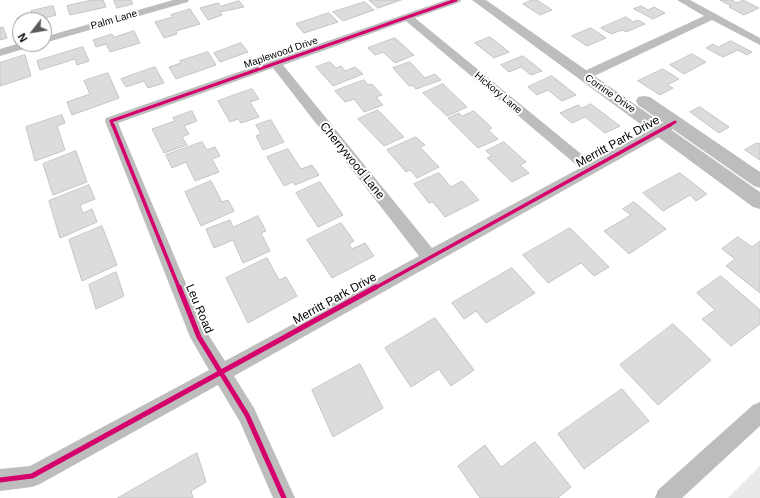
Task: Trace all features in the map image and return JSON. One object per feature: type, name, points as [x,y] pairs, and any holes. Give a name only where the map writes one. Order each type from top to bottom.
[{"type":"street","name":"Palm Lane","points":[[52,38],[184,0]]},
{"type":"street","name":"Maplewood Drive","points":[[111,120],[456,0]]},
{"type":"street","name":"Corrine Drive","points":[[478,0],[591,73],[668,126],[756,179]]},
{"type":"street","name":"Corrine Drive","points":[[497,0],[591,73]]},
{"type":"street","points":[[682,0],[760,42]]},
{"type":"street","points":[[591,73],[712,16]]},
{"type":"street","name":"Hickory Lane","points":[[407,17],[590,169]]},
{"type":"street","points":[[0,52],[12,49]]},
{"type":"street","name":"Cherrywood Lane","points":[[275,63],[430,258]]},
{"type":"street","name":"Leu Road","points":[[111,120],[198,337],[248,415],[284,498]]},
{"type":"street","name":"Corrine Drive","points":[[668,126],[760,202]]},
{"type":"street","name":"Merritt Park Drive","points":[[0,480],[32,476],[668,126]]},
{"type":"street","points":[[666,498],[760,412]]},
{"type":"shaded area","points":[[760,466],[760,498],[728,498]]},
{"type":"building","points":[[92,0],[103,0],[106,7],[70,15],[67,6]]},
{"type":"building","points":[[114,0],[131,0],[133,4],[117,8]]},
{"type":"building","points":[[369,0],[401,0],[378,8]]},
{"type":"building","points":[[532,0],[537,0],[552,10],[540,15],[523,4]]},
{"type":"building","points":[[720,0],[731,0],[737,3],[743,0],[759,8],[744,15]]},
{"type":"building","points":[[239,1],[244,7],[220,12],[222,15],[208,20],[200,8],[218,3],[221,6]]},
{"type":"building","points":[[365,2],[374,10],[343,21],[333,12]]},
{"type":"building","points":[[53,6],[56,15],[52,16],[52,12],[31,11]]},
{"type":"building","points":[[641,6],[648,10],[654,7],[665,13],[653,19],[634,9]]},
{"type":"building","points":[[190,9],[200,24],[176,31],[177,34],[164,38],[155,22],[173,17],[171,15]]},
{"type":"building","points":[[329,13],[338,22],[304,33],[296,24]]},
{"type":"building","points":[[626,17],[633,22],[638,20],[645,24],[626,32],[622,30],[611,34],[601,28]]},
{"type":"building","points":[[3,27],[7,38],[0,40],[0,28]]},
{"type":"building","points":[[591,28],[606,38],[587,46],[572,36]]},
{"type":"building","points":[[134,31],[140,43],[110,52],[106,44],[96,47],[93,40],[112,34],[114,37]]},
{"type":"building","points":[[490,37],[509,52],[494,58],[475,43]]},
{"type":"building","points":[[395,38],[414,55],[395,63],[383,52],[375,55],[368,48]]},
{"type":"building","points":[[731,41],[752,52],[747,55],[738,50],[723,57],[706,48],[713,44],[718,47]]},
{"type":"building","points":[[241,43],[248,52],[220,62],[214,53]]},
{"type":"building","points":[[83,47],[89,61],[77,65],[75,59],[40,70],[37,61]]},
{"type":"building","points":[[208,52],[216,65],[176,79],[169,67],[181,63],[180,61]]},
{"type":"building","points":[[692,54],[706,62],[684,74],[670,65]]},
{"type":"building","points":[[25,55],[31,76],[0,86],[0,63]]},
{"type":"building","points":[[523,56],[542,71],[531,75],[521,67],[509,72],[501,65]]},
{"type":"building","points":[[330,62],[336,68],[341,66],[345,71],[355,67],[363,74],[333,86],[316,67]]},
{"type":"building","points":[[410,62],[425,78],[435,74],[441,80],[416,89],[412,85],[409,86],[393,68]]},
{"type":"building","points":[[155,67],[164,83],[148,88],[144,81],[126,87],[121,79]]},
{"type":"building","points":[[663,69],[679,79],[667,85],[673,88],[660,95],[638,81]]},
{"type":"building","points":[[108,73],[119,98],[72,115],[67,102],[90,94],[84,81]]},
{"type":"building","points":[[552,76],[576,95],[562,101],[548,90],[537,95],[528,87]]},
{"type":"building","points":[[364,80],[368,85],[372,84],[382,95],[376,97],[383,105],[364,112],[354,99],[345,102],[335,91]]},
{"type":"building","points":[[443,84],[467,107],[447,116],[423,93]]},
{"type":"building","points":[[252,89],[259,99],[250,102],[259,117],[241,123],[238,119],[230,122],[218,101]]},
{"type":"building","points":[[591,104],[620,126],[605,133],[585,117],[572,123],[560,113],[578,105],[582,108]]},
{"type":"building","points":[[700,107],[729,127],[719,133],[690,112]]},
{"type":"building","points":[[378,110],[404,137],[384,146],[358,119]]},
{"type":"building","points":[[192,111],[197,121],[184,126],[189,134],[182,137],[187,145],[164,153],[152,129],[175,121],[173,118]]},
{"type":"building","points":[[474,111],[492,128],[488,130],[498,139],[478,148],[448,118],[459,113],[462,116]]},
{"type":"building","points":[[62,115],[65,123],[57,126],[65,150],[35,161],[26,127]]},
{"type":"building","points":[[271,120],[284,142],[263,150],[256,136],[261,134],[256,125]]},
{"type":"building","points":[[416,137],[425,145],[420,147],[439,167],[417,178],[410,170],[406,172],[387,150]]},
{"type":"building","points":[[202,142],[207,150],[215,147],[220,156],[212,159],[219,172],[195,181],[186,162],[172,168],[166,155]]},
{"type":"building","points":[[504,142],[526,162],[520,165],[529,173],[512,182],[487,158],[492,156],[486,151]]},
{"type":"building","points":[[757,143],[760,144],[760,160],[745,150]]},
{"type":"building","points":[[288,149],[301,169],[312,165],[319,175],[295,185],[293,182],[284,186],[267,157]]},
{"type":"building","points":[[76,151],[87,182],[53,195],[43,164]]},
{"type":"building","points":[[439,173],[451,187],[462,181],[479,200],[445,217],[433,202],[429,203],[414,184]]},
{"type":"building","points":[[680,173],[707,194],[696,201],[690,195],[663,211],[643,193]]},
{"type":"building","points":[[211,181],[222,202],[228,200],[234,211],[201,226],[185,192]]},
{"type":"building","points":[[320,182],[343,215],[318,227],[296,193]]},
{"type":"building","points":[[89,185],[95,199],[80,205],[83,213],[92,209],[97,222],[60,238],[49,201]]},
{"type":"building","points":[[634,202],[666,229],[629,254],[604,231],[631,215],[623,209]]},
{"type":"building","points":[[258,216],[266,231],[261,233],[270,251],[243,263],[233,240],[214,248],[206,229],[230,220],[233,227]]},
{"type":"building","points":[[341,223],[354,241],[349,244],[352,249],[365,243],[374,256],[332,278],[307,240]]},
{"type":"building","points":[[102,226],[117,265],[82,281],[69,240]]},
{"type":"building","points":[[570,228],[609,267],[594,276],[581,263],[548,283],[523,255]]},
{"type":"building","points":[[738,237],[752,247],[760,241],[760,293],[726,266],[735,259],[722,249]]},
{"type":"building","points":[[267,258],[279,280],[286,277],[297,296],[248,323],[226,278]]},
{"type":"building","points":[[512,268],[535,293],[486,323],[476,311],[464,319],[452,303]]},
{"type":"building","points":[[116,272],[124,296],[96,309],[89,285]]},
{"type":"building","points":[[721,276],[760,310],[760,324],[731,346],[702,319],[715,310],[697,293]]},
{"type":"building","points":[[435,318],[474,370],[451,386],[439,369],[411,387],[385,348]]},
{"type":"building","points":[[673,324],[711,360],[658,405],[620,365]]},
{"type":"building","points":[[360,364],[383,408],[333,437],[312,390]]},
{"type":"building","points":[[622,389],[649,421],[584,469],[558,434]]},
{"type":"building","points":[[535,442],[571,487],[558,498],[480,498],[458,466],[485,445],[501,467]]},
{"type":"building","points":[[197,453],[206,482],[191,491],[193,498],[118,498]]},
{"type":"cycle path","points":[[284,498],[247,415],[199,337],[111,121],[456,0]]},
{"type":"cycle path","points":[[0,480],[32,476],[80,451],[675,122]]}]
